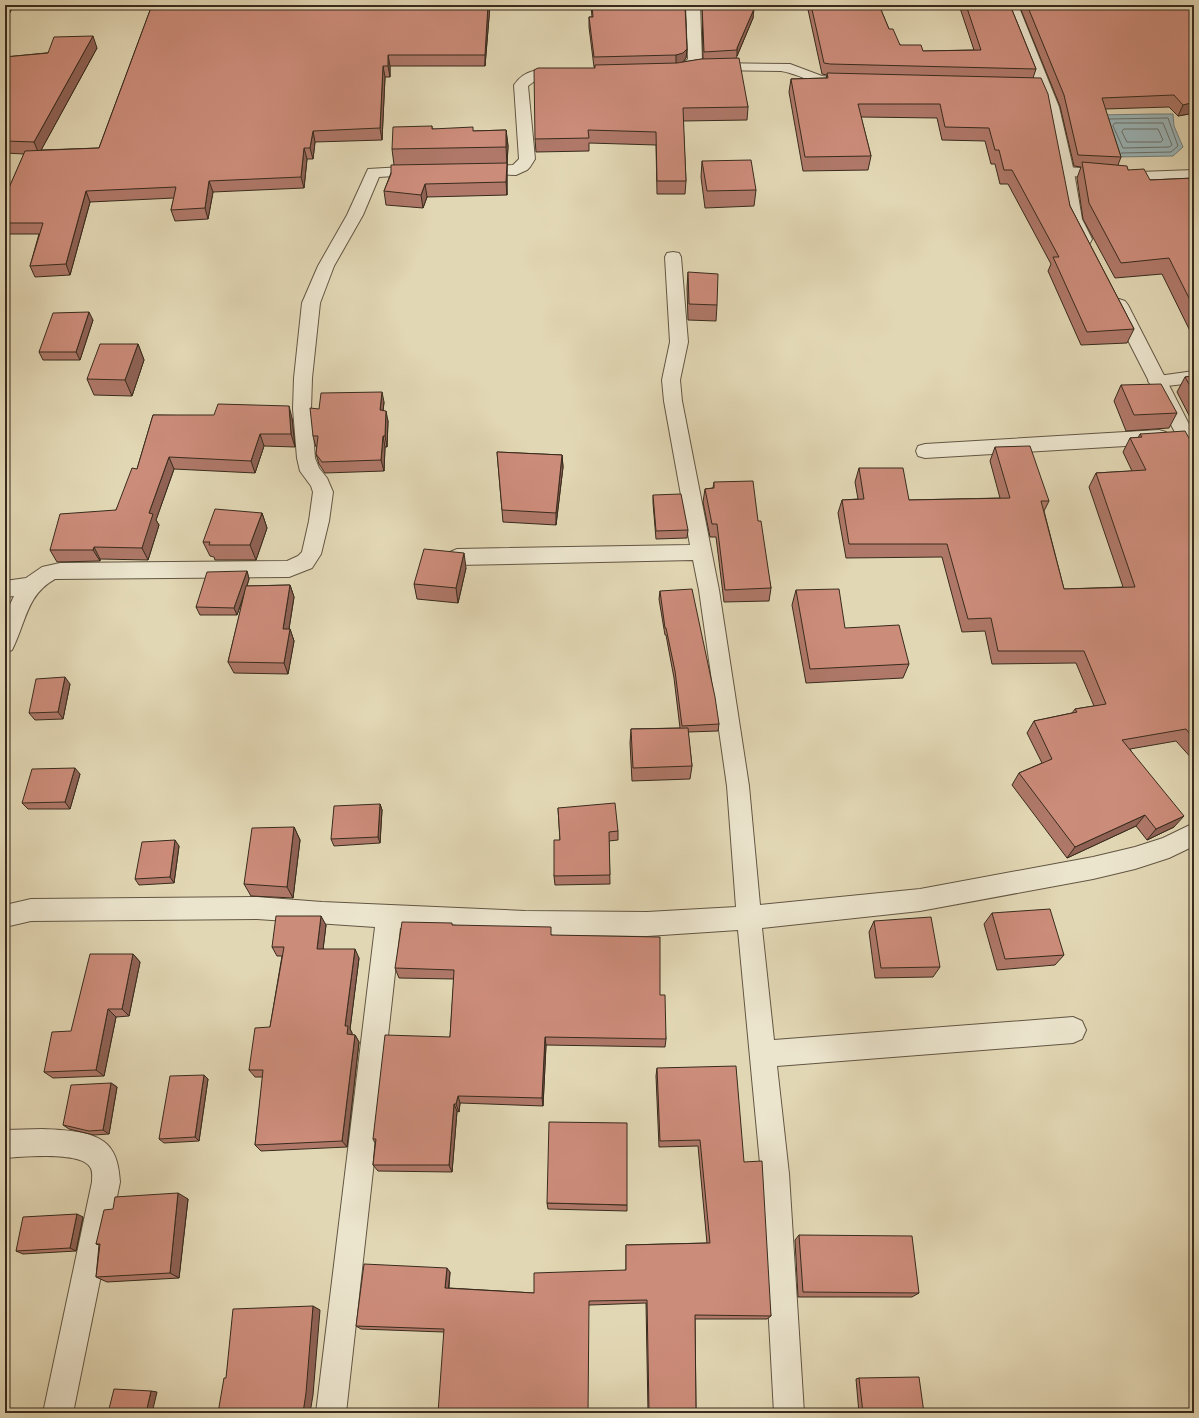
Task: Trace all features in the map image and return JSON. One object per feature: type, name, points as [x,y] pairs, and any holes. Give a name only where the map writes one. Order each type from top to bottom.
[{"type":"street","points":[[688,67],[695,60],[693,5]]},
{"type":"street","points":[[1011,5],[1036,85],[1052,106],[1074,219],[1092,253]]},
{"type":"street","points":[[654,70],[676,70],[688,67],[781,67],[790,68],[819,80],[852,82]]},
{"type":"street","points":[[460,170],[516,170],[522,167],[527,159],[522,85],[535,74],[580,73]]},
{"type":"street","points":[[5,644],[22,600],[30,586],[50,573],[64,571],[268,570],[289,569],[305,562],[311,554],[319,521],[323,492],[320,483],[310,471],[306,458],[302,409],[303,378],[311,304],[326,266],[355,215],[373,172],[436,171]]},
{"type":"street","points":[[1066,172],[1139,177],[1194,175]]},
{"type":"street","points":[[673,257],[679,342],[671,380],[673,401],[724,685],[738,786],[749,918],[775,1174],[788,1413]]},
{"type":"street","points":[[926,451],[1190,444],[1113,294]]},
{"type":"street","points":[[1157,381],[1194,377]]},
{"type":"street","points":[[457,557],[701,552]]},
{"type":"street","points":[[5,589],[30,586]]},
{"type":"street","points":[[5,916],[13,912],[31,910],[257,908],[525,923],[647,924],[749,918],[920,900],[1085,869],[1135,858],[1169,847],[1194,834]]},
{"type":"street","points":[[331,1413],[389,916]]},
{"type":"street","points":[[763,1054],[1073,1030]]},
{"type":"street","points":[[5,1144],[70,1143],[93,1150],[101,1156],[105,1166],[106,1182],[58,1413]]},
{"type":"water","points":[[1173,114],[1174,126],[1183,147],[1173,156],[1117,157],[1099,115]]},
{"type":"building","points":[[152,5],[488,5],[485,55],[388,55],[388,66],[383,66],[380,128],[313,131],[310,148],[304,148],[301,177],[209,181],[205,208],[171,210],[176,187],[86,191],[66,264],[30,266],[43,223],[5,223],[5,197],[25,151],[99,148]]},
{"type":"building","points":[[592,5],[685,5],[687,49],[683,53],[676,55],[594,57],[589,17],[593,17]]},
{"type":"building","points":[[702,5],[753,5],[754,9],[737,50],[704,52]]},
{"type":"building","points":[[811,5],[879,5],[889,29],[893,29],[900,45],[921,45],[923,51],[981,50],[966,5],[1010,5],[1036,69],[824,63]]},
{"type":"building","points":[[1027,5],[1194,5],[1194,102],[1183,105],[1174,95],[1102,98],[1121,157],[1078,155],[1064,95]]},
{"type":"building","points":[[93,36],[34,142],[5,141],[5,57],[48,53],[54,37]]},
{"type":"building","points":[[739,58],[748,107],[683,108],[686,181],[657,181],[656,132],[588,130],[589,138],[535,139],[534,70],[538,68],[595,68],[595,65],[677,63],[701,59]]},
{"type":"building","points":[[827,73],[1041,78],[1048,94],[1070,206],[1134,329],[1087,332],[1053,257],[1059,257],[1012,170],[1004,170],[999,150],[995,150],[989,128],[945,127],[940,104],[858,104],[871,156],[805,157],[791,79],[828,78]]},
{"type":"building","points":[[432,126],[432,129],[473,127],[473,131],[506,130],[506,147],[392,149],[393,127]]},
{"type":"building","points":[[751,160],[756,190],[707,191],[702,161]]},
{"type":"building","points":[[1082,162],[1127,166],[1128,170],[1144,169],[1150,180],[1194,178],[1194,308],[1169,258],[1121,263],[1089,203]]},
{"type":"building","points":[[507,163],[506,182],[425,184],[421,195],[384,191],[391,174],[391,165]]},
{"type":"building","points":[[688,272],[718,274],[717,305],[689,304]]},
{"type":"building","points":[[89,312],[76,352],[39,352],[53,313]]},
{"type":"building","points":[[100,344],[138,344],[125,380],[87,379]]},
{"type":"building","points":[[1194,376],[1194,393],[1185,377]]},
{"type":"building","points":[[1161,384],[1177,413],[1134,415],[1121,385]]},
{"type":"building","points":[[382,392],[380,410],[386,411],[385,436],[383,436],[381,460],[322,462],[316,454],[318,436],[313,436],[310,408],[319,409],[321,393]]},
{"type":"building","points":[[218,404],[289,406],[291,434],[260,434],[251,461],[169,457],[149,513],[153,514],[142,548],[94,547],[93,550],[50,550],[60,514],[116,510],[132,468],[137,469],[153,415],[214,415]]},
{"type":"building","points":[[1185,431],[1194,447],[1194,739],[1186,729],[1122,740],[1184,816],[1156,829],[1145,815],[1075,847],[1019,773],[1052,759],[1034,721],[1077,712],[1075,709],[1106,704],[1084,651],[998,651],[991,618],[968,619],[947,544],[849,544],[842,500],[864,499],[859,468],[903,468],[909,500],[1010,498],[995,447],[1030,446],[1049,501],[1041,501],[1064,589],[1135,587],[1096,473],[1146,470],[1130,438],[1142,437],[1140,434]]},
{"type":"building","points":[[497,452],[562,455],[556,513],[502,510]]},
{"type":"building","points":[[753,481],[758,521],[761,521],[771,588],[725,590],[717,524],[712,524],[705,489],[714,488],[714,482]]},
{"type":"building","points":[[681,494],[688,530],[656,531],[653,495]]},
{"type":"building","points":[[215,509],[262,513],[250,545],[209,545],[210,542],[203,542]]},
{"type":"building","points":[[424,549],[464,553],[456,588],[414,584]]},
{"type":"building","points":[[247,571],[234,608],[196,607],[207,572]]},
{"type":"building","points":[[290,585],[283,629],[290,629],[284,663],[228,662],[246,586]]},
{"type":"building","points":[[692,589],[715,697],[719,724],[682,726],[675,671],[665,628],[660,591]]},
{"type":"building","points":[[839,589],[845,628],[899,625],[909,664],[810,669],[796,590]]},
{"type":"building","points":[[65,677],[58,712],[29,713],[36,679]]},
{"type":"building","points":[[688,728],[692,766],[633,768],[631,729]]},
{"type":"building","points":[[75,768],[65,802],[22,803],[32,769]]},
{"type":"building","points":[[615,803],[618,831],[609,832],[610,875],[554,876],[554,840],[560,840],[558,808]]},
{"type":"building","points":[[380,804],[378,837],[331,839],[334,806]]},
{"type":"building","points":[[294,827],[287,887],[244,884],[252,828]]},
{"type":"building","points":[[175,840],[170,877],[135,879],[142,842]]},
{"type":"building","points":[[1050,909],[1064,955],[1005,959],[992,913]]},
{"type":"building","points":[[276,916],[321,916],[317,949],[355,949],[345,1026],[348,1026],[347,1034],[355,1035],[342,1141],[255,1145],[263,1070],[249,1070],[255,1028],[270,1027],[284,947],[272,947]]},
{"type":"building","points":[[931,917],[940,967],[881,968],[874,921]]},
{"type":"building","points":[[402,922],[452,923],[452,925],[551,927],[551,935],[660,937],[660,995],[665,995],[666,1039],[545,1037],[542,1098],[458,1096],[456,1104],[454,1104],[449,1165],[373,1165],[376,1139],[373,1139],[385,1035],[450,1037],[454,970],[395,968]]},
{"type":"building","points":[[90,954],[133,954],[122,1009],[108,1009],[96,1070],[44,1072],[52,1032],[71,1031]]},
{"type":"building","points":[[736,1066],[744,1162],[762,1161],[771,1316],[695,1315],[696,1411],[649,1411],[647,1300],[589,1301],[588,1413],[438,1413],[444,1329],[356,1326],[364,1264],[447,1268],[445,1288],[534,1293],[534,1273],[626,1270],[626,1245],[710,1243],[700,1140],[660,1141],[657,1068]]},
{"type":"building","points":[[204,1075],[195,1137],[159,1139],[170,1076]]},
{"type":"building","points":[[111,1083],[103,1130],[89,1131],[63,1125],[71,1085]]},
{"type":"building","points":[[549,1122],[627,1123],[627,1205],[547,1203]]},
{"type":"building","points":[[178,1193],[170,1273],[96,1277],[100,1244],[96,1244],[104,1210],[113,1209],[115,1197]]},
{"type":"building","points":[[77,1214],[70,1248],[16,1251],[23,1217]]},
{"type":"building","points":[[799,1235],[912,1236],[919,1293],[803,1292]]},
{"type":"building","points":[[313,1306],[303,1413],[218,1413],[224,1378],[226,1378],[233,1309]]},
{"type":"building","points":[[919,1377],[924,1413],[863,1413],[859,1378]]},
{"type":"building","points":[[114,1389],[151,1391],[146,1413],[108,1413]]}]
